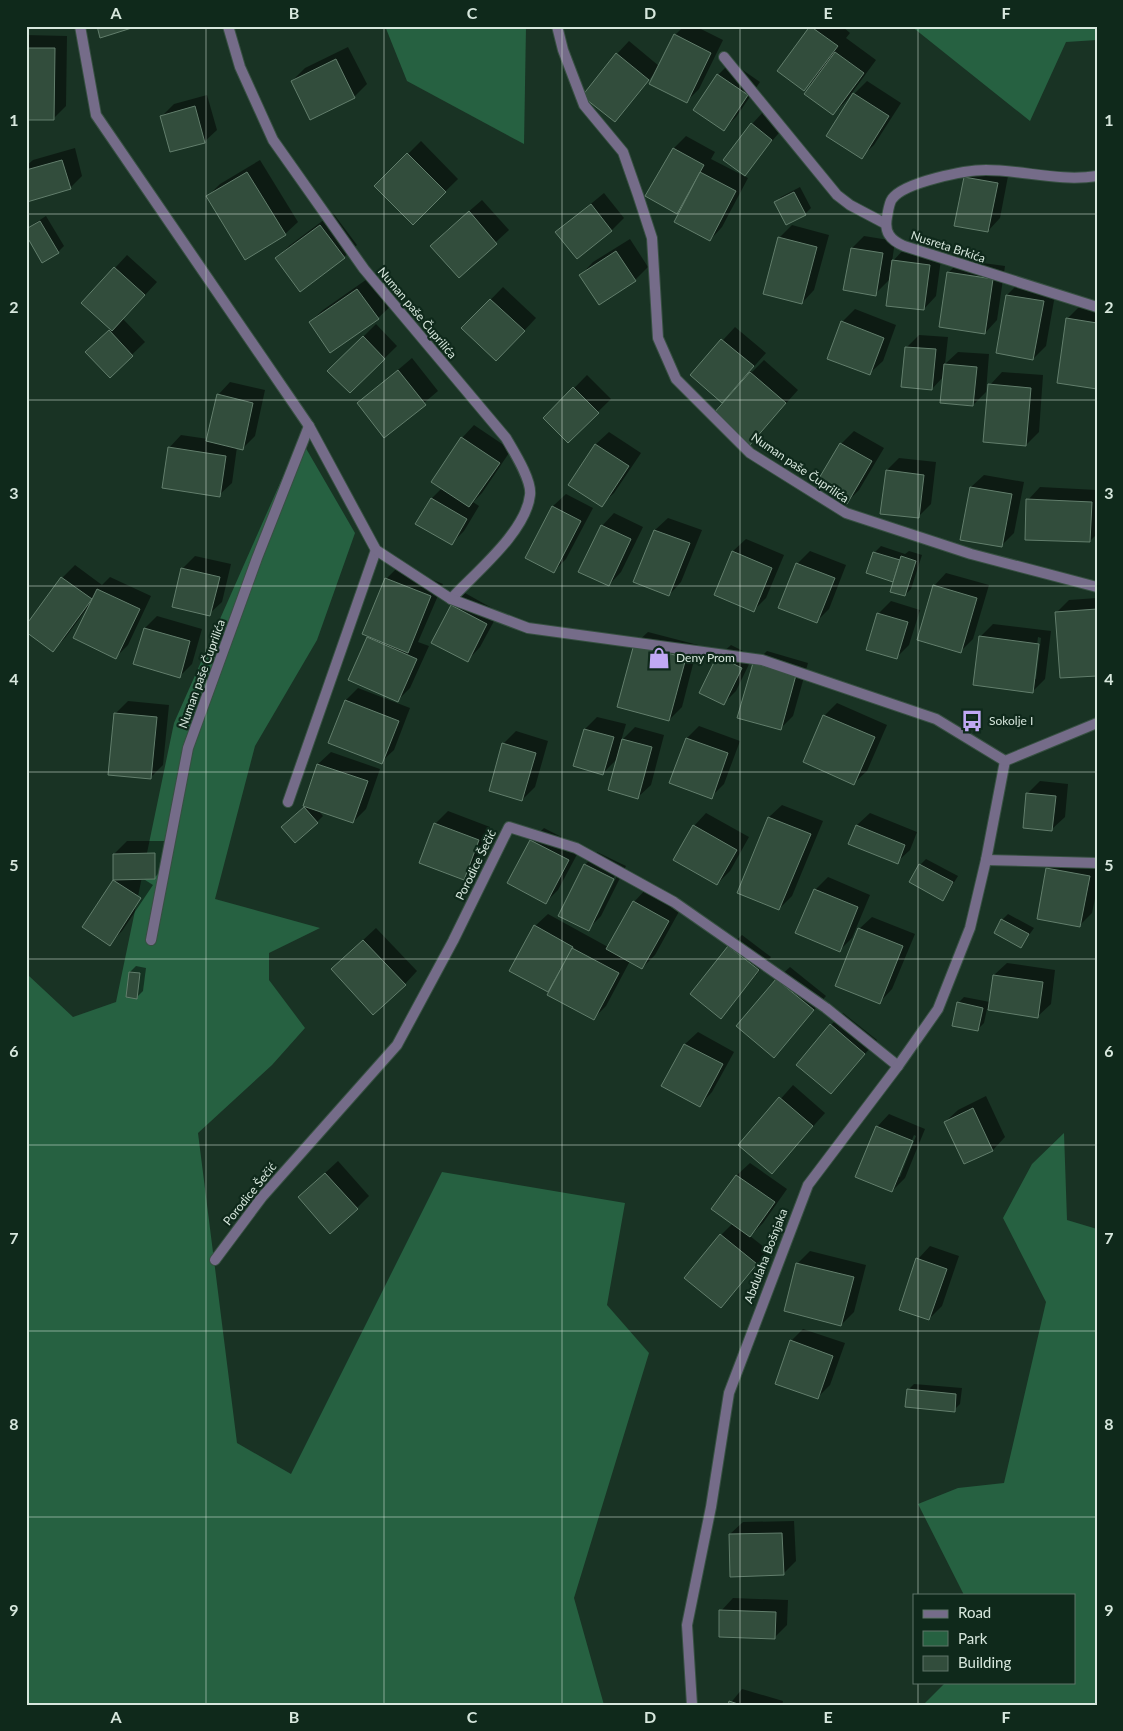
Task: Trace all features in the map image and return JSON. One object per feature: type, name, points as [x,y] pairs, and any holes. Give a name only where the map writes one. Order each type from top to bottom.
[{"type":"street","points":[[80,26],[96,115],[309,426],[376,550],[451,599],[528,628],[762,660],[936,718],[1005,761],[1097,723]]},
{"type":"street","name":"Numan paše Čuprilića","points":[[228,26],[240,67],[273,140],[364,269],[506,438],[521,463],[530,494],[522,519],[508,538],[451,599]]},
{"type":"street","name":"Numan paše Čuprilića","points":[[557,26],[563,50],[584,105],[623,152],[638,195],[652,238],[658,338],[676,379],[750,453],[846,513],[972,554],[1097,587]]},
{"type":"street","points":[[724,57],[837,195],[850,206],[886,224],[892,198],[904,190],[963,172],[987,170],[1077,179],[1097,176]]},
{"type":"street","name":"Nusreta Brkića","points":[[886,224],[887,234],[895,242],[904,246],[1097,307]]},
{"type":"street","name":"Numan paše Čuprilića","points":[[151,940],[188,748],[257,558],[309,426]]},
{"type":"street","points":[[288,802],[376,550]]},
{"type":"street","name":"Abdulaha Bošnjaka","points":[[692,1705],[686,1624],[711,1507],[729,1393],[808,1185],[898,1066],[938,1009],[970,928],[986,860],[1005,761]]},
{"type":"street","name":"Porodice Šečić","points":[[215,1260],[262,1198],[397,1045],[453,941],[509,827],[576,848],[674,902],[826,1008],[898,1066]]},
{"type":"street","points":[[986,860],[1097,863]]},
{"type":"green space","points":[[385,26],[526,26],[524,144],[407,81]]},
{"type":"green space","points":[[911,26],[1097,26],[1097,40],[1066,42],[1030,121]]},
{"type":"green space","points":[[300,438],[355,533],[317,640],[255,746],[215,899],[320,928],[269,953],[269,980],[305,1028],[272,1065],[198,1133],[237,1443],[291,1474],[442,1172],[625,1203],[607,1305],[649,1353],[574,1598],[604,1705],[26,1705],[26,965],[29,976],[73,1017],[116,1002],[174,723]]},
{"type":"green space","points":[[1064,1133],[1067,1220],[1097,1229],[1097,1705],[923,1705],[944,1684],[1076,1684],[1076,1594],[963,1594],[918,1504],[958,1488],[1004,1483],[1046,1302],[1003,1218],[1032,1164]]},
{"type":"building","points":[[97,26],[138,26],[100,38]]},
{"type":"building","points":[[810,26],[838,46],[804,91],[777,71]]},
{"type":"building","points":[[674,34],[711,53],[687,103],[649,84]]},
{"type":"building","points":[[26,48],[55,48],[54,120],[26,120]]},
{"type":"building","points":[[835,52],[864,73],[833,115],[804,94]]},
{"type":"building","points":[[616,53],[649,80],[615,122],[582,96]]},
{"type":"building","points":[[336,59],[355,98],[310,120],[291,81]]},
{"type":"building","points":[[717,74],[748,95],[724,131],[693,110]]},
{"type":"building","points":[[853,93],[889,116],[862,159],[826,136]]},
{"type":"building","points":[[195,106],[205,143],[170,152],[160,116]]},
{"type":"building","points":[[751,123],[772,140],[745,176],[723,160]]},
{"type":"building","points":[[673,148],[704,165],[677,214],[645,196]]},
{"type":"building","points":[[407,153],[446,192],[413,225],[374,186]]},
{"type":"building","points":[[62,160],[71,189],[27,202],[26,170]]},
{"type":"building","points":[[247,172],[286,235],[245,260],[206,196]]},
{"type":"building","points":[[700,172],[736,191],[710,241],[674,222]]},
{"type":"building","points":[[964,177],[998,183],[988,232],[954,226]]},
{"type":"building","points":[[794,192],[806,215],[786,225],[774,202]]},
{"type":"building","points":[[591,204],[612,231],[577,259],[555,232]]},
{"type":"building","points":[[469,211],[497,244],[459,278],[430,246]]},
{"type":"building","points":[[40,221],[59,253],[42,263],[26,235],[26,229]]},
{"type":"building","points":[[320,225],[345,258],[300,292],[275,258]]},
{"type":"building","points":[[778,237],[817,247],[802,304],[763,294]]},
{"type":"building","points":[[851,248],[883,253],[876,296],[843,290]]},
{"type":"building","points":[[616,251],[636,281],[599,305],[579,275]]},
{"type":"building","points":[[892,260],[930,265],[924,310],[886,306]]},
{"type":"building","points":[[114,267],[145,295],[112,331],[81,303]]},
{"type":"building","points":[[947,272],[993,279],[985,334],[939,327]]},
{"type":"building","points":[[357,289],[379,319],[330,353],[309,322]]},
{"type":"building","points":[[1006,295],[1044,301],[1033,360],[996,353]]},
{"type":"building","points":[[490,299],[525,331],[496,361],[461,328]]},
{"type":"building","points":[[1066,318],[1097,323],[1097,389],[1057,383]]},
{"type":"building","points":[[841,321],[884,338],[870,375],[827,359]]},
{"type":"building","points":[[109,330],[133,356],[110,378],[85,352]]},
{"type":"building","points":[[363,336],[385,359],[350,393],[327,371]]},
{"type":"building","points":[[721,339],[754,366],[722,403],[690,375]]},
{"type":"building","points":[[905,347],[936,349],[932,390],[901,387]]},
{"type":"building","points":[[944,364],[977,367],[973,406],[940,403]]},
{"type":"building","points":[[398,370],[426,405],[384,438],[357,403]]},
{"type":"building","points":[[750,372],[786,403],[749,446],[713,414]]},
{"type":"building","points":[[988,384],[1031,388],[1026,446],[983,442]]},
{"type":"building","points":[[573,387],[599,413],[568,443],[543,418]]},
{"type":"building","points":[[217,394],[253,403],[243,450],[206,441]]},
{"type":"building","points":[[461,437],[500,463],[469,507],[431,482]]},
{"type":"building","points":[[840,443],[872,461],[847,504],[815,485]]},
{"type":"building","points":[[595,444],[629,466],[602,507],[568,485]]},
{"type":"building","points":[[168,447],[226,456],[220,497],[162,488]]},
{"type":"building","points":[[886,470],[924,475],[919,518],[880,514]]},
{"type":"building","points":[[970,487],[1012,494],[1002,547],[960,540]]},
{"type":"building","points":[[431,498],[467,519],[452,545],[415,524]]},
{"type":"building","points":[[1026,499],[1092,502],[1090,542],[1025,540]]},
{"type":"building","points":[[552,506],[581,521],[554,573],[525,558]]},
{"type":"building","points":[[601,525],[631,539],[609,586],[578,572]]},
{"type":"building","points":[[654,530],[690,543],[669,596],[633,582]]},
{"type":"building","points":[[732,551],[772,568],[754,612],[714,595]]},
{"type":"building","points":[[873,552],[900,560],[893,582],[866,573]]},
{"type":"building","points":[[901,556],[916,561],[905,596],[890,592]]},
{"type":"building","points":[[796,563],[835,578],[817,623],[778,608]]},
{"type":"building","points":[[181,568],[220,577],[210,616],[172,607]]},
{"type":"building","points":[[61,577],[92,599],[53,652],[26,632],[26,625]]},
{"type":"building","points":[[385,578],[431,596],[408,653],[362,634]]},
{"type":"building","points":[[933,585],[977,598],[961,653],[917,640]]},
{"type":"building","points":[[97,589],[140,609],[116,659],[73,638]]},
{"type":"building","points":[[451,605],[487,624],[468,662],[431,643]]},
{"type":"building","points":[[1097,609],[1097,676],[1060,678],[1055,612]]},
{"type":"building","points":[[877,613],[908,622],[897,659],[866,650]]},
{"type":"building","points":[[144,628],[190,641],[180,678],[133,664]]},
{"type":"building","points":[[979,636],[1039,644],[1033,693],[973,685]]},
{"type":"building","points":[[367,637],[417,659],[398,702],[348,680]]},
{"type":"building","points":[[634,644],[686,658],[669,721],[617,707]]},
{"type":"building","points":[[717,656],[742,668],[724,705],[699,693]]},
{"type":"building","points":[[753,663],[796,675],[781,730],[737,718]]},
{"type":"building","points":[[345,700],[399,721],[382,764],[328,743]]},
{"type":"building","points":[[114,713],[157,717],[151,779],[108,775]]},
{"type":"building","points":[[823,715],[875,737],[854,785],[803,762]]},
{"type":"building","points":[[584,729],[614,737],[603,775],[573,766]]},
{"type":"building","points":[[686,738],[728,753],[712,799],[669,783]]},
{"type":"building","points":[[622,739],[652,747],[638,799],[608,790]]},
{"type":"building","points":[[502,743],[536,753],[522,801],[489,791]]},
{"type":"building","points":[[317,764],[368,781],[353,823],[303,806]]},
{"type":"building","points":[[1026,793],[1056,796],[1052,831],[1023,828]]},
{"type":"building","points":[[304,807],[318,823],[295,843],[281,827]]},
{"type":"building","points":[[768,817],[811,834],[779,910],[737,893]]},
{"type":"building","points":[[434,823],[479,840],[464,880],[419,863]]},
{"type":"building","points":[[693,825],[737,850],[717,885],[673,860]]},
{"type":"building","points":[[856,825],[905,845],[898,864],[848,844]]},
{"type":"building","points":[[530,840],[569,860],[546,904],[507,883]]},
{"type":"building","points":[[155,853],[155,879],[113,880],[113,854]]},
{"type":"building","points":[[584,864],[614,879],[589,931],[558,916]]},
{"type":"building","points":[[919,864],[953,882],[943,901],[909,882]]},
{"type":"building","points":[[1046,868],[1090,876],[1080,927],[1037,919]]},
{"type":"building","points":[[113,880],[141,898],[110,946],[82,927]]},
{"type":"building","points":[[814,889],[858,907],[840,952],[795,933]]},
{"type":"building","points":[[633,901],[669,921],[642,969],[606,949]]},
{"type":"building","points":[[1001,919],[1029,934],[1021,948],[994,933]]},
{"type":"building","points":[[534,925],[573,947],[548,992],[509,971]]},
{"type":"building","points":[[858,928],[903,946],[880,1004],[835,986]]},
{"type":"building","points":[[363,940],[406,985],[373,1015],[331,969]]},
{"type":"building","points":[[728,946],[759,970],[721,1019],[690,994]]},
{"type":"building","points":[[572,948],[619,973],[594,1020],[547,995]]},
{"type":"building","points":[[129,972],[140,973],[137,999],[126,997]]},
{"type":"building","points":[[993,975],[1043,982],[1038,1018],[988,1010]]},
{"type":"building","points":[[776,979],[814,1010],[774,1058],[736,1026]]},
{"type":"building","points":[[957,1002],[983,1008],[978,1031],[952,1026]]},
{"type":"building","points":[[830,1024],[865,1054],[831,1094],[796,1065]]},
{"type":"building","points":[[684,1044],[723,1064],[700,1107],[661,1086]]},
{"type":"building","points":[[779,1097],[813,1126],[772,1174],[738,1145]]},
{"type":"building","points":[[973,1108],[993,1151],[964,1164],[944,1122]]},
{"type":"building","points":[[876,1126],[913,1141],[892,1192],[855,1177]]},
{"type":"building","points":[[325,1173],[358,1209],[330,1234],[298,1197]]},
{"type":"building","points":[[736,1175],[775,1202],[750,1237],[711,1209]]},
{"type":"building","points":[[720,1234],[757,1264],[721,1308],[684,1278]]},
{"type":"building","points":[[916,1258],[947,1269],[929,1320],[899,1310]]},
{"type":"building","points":[[796,1263],[854,1277],[841,1326],[784,1311]]},
{"type":"building","points":[[790,1340],[833,1356],[818,1399],[775,1384]]},
{"type":"building","points":[[907,1389],[956,1394],[955,1412],[905,1407]]},
{"type":"building","points":[[782,1533],[784,1575],[730,1577],[729,1534]]},
{"type":"building","points":[[719,1610],[776,1612],[775,1639],[719,1637]]},
{"type":"building","points":[[729,1701],[741,1705],[728,1705]]},
{"type":"place","name":"Deny Prom","points":[[659,658]]},
{"type":"place","name":"Sokolje I","points":[[972,721]]}]
